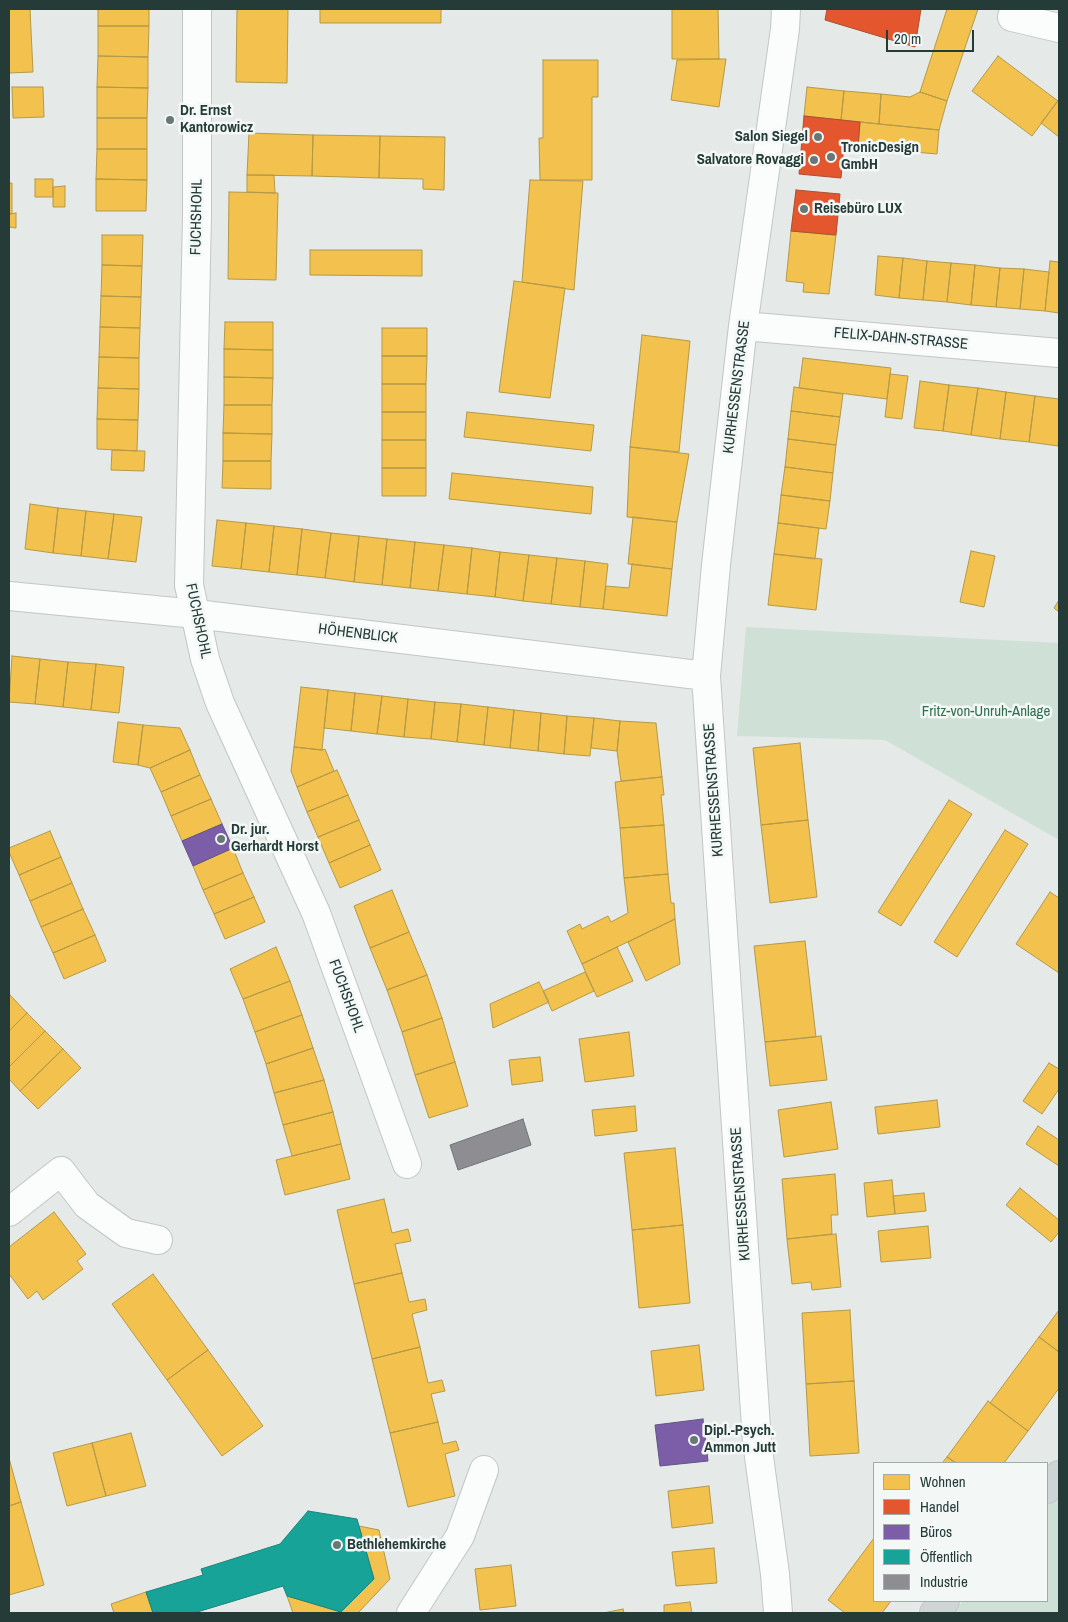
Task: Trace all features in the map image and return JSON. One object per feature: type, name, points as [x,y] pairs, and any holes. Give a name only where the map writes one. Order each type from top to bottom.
[{"type":"main road","points":[[1048,1488],[1059,1475]]},
{"type":"main road","points":[[934,1613],[944,1602]]},
{"type":"street","name":"FUCHSHOHL","points":[[197,9],[197,226],[189,585],[205,659],[220,703],[316,913],[407,1164]]},
{"type":"street","name":"KURHESSENSTRASSE","points":[[778,1613],[775,1574],[757,1442],[706,676],[717,556],[743,326],[785,29],[786,9]]},
{"type":"street","points":[[1012,17],[1059,28]]},
{"type":"street","name":"FELIX-DAHN-STRASSE","points":[[743,326],[1059,353]]},
{"type":"street","name":"HÖHENBLICK","points":[[9,596],[196,614],[706,676]]},
{"type":"street","points":[[9,1212],[61,1171],[87,1205],[126,1233],[158,1240]]},
{"type":"street","points":[[411,1613],[460,1536],[484,1470]]},
{"type":"street","name":"KURHESSENSTRASSE","points":[[775,1574],[787,1613]]},
{"type":"green space","name":"Fritz-von-Unruh-Anlage","points":[[746,627],[1059,643],[1059,840],[885,740],[737,736]]},
{"type":"green space","points":[[1059,1493],[1059,1613],[953,1613],[962,1602],[1048,1602],[1048,1504]]},
{"type":"building: Wohnen","points":[[9,9],[30,9],[33,72],[9,73]]},
{"type":"building: Wohnen","points":[[98,9],[149,9],[149,26],[98,26]]},
{"type":"building: Wohnen","points":[[237,9],[288,9],[287,83],[236,82]]},
{"type":"building: Wohnen","points":[[320,9],[441,9],[441,23],[320,23]]},
{"type":"building: Wohnen","points":[[672,9],[718,9],[719,59],[672,59]]},
{"type":"building: Wohnen","points":[[947,9],[978,9],[947,101],[920,92]]},
{"type":"building: Wohnen","points":[[98,26],[149,26],[148,57],[98,56]]},
{"type":"building: Wohnen","points":[[98,56],[148,57],[148,88],[97,87]]},
{"type":"building: Wohnen","points":[[998,56],[1058,101],[1032,136],[972,91]]},
{"type":"building: Wohnen","points":[[726,59],[719,107],[671,100],[677,60]]},
{"type":"building: Wohnen","points":[[543,60],[598,60],[598,97],[592,97],[592,180],[540,180],[539,138],[543,138]]},
{"type":"building: Wohnen","points":[[12,87],[43,87],[44,117],[13,118]]},
{"type":"building: Wohnen","points":[[97,87],[148,88],[147,118],[97,118]]},
{"type":"building: Wohnen","points":[[807,87],[844,91],[841,120],[804,116]]},
{"type":"building: Wohnen","points":[[844,91],[881,94],[879,124],[841,120]]},
{"type":"building: Wohnen","points":[[920,92],[947,101],[939,130],[879,124],[881,94],[910,97]]},
{"type":"building: Wohnen","points":[[1059,99],[1059,137],[1041,123]]},
{"type":"building: Wohnen","points":[[97,118],[147,118],[147,149],[97,149]]},
{"type":"building: Wohnen","points":[[860,122],[939,130],[937,154],[858,147]]},
{"type":"building: Wohnen","points":[[249,133],[313,135],[312,176],[247,175]]},
{"type":"building: Wohnen","points":[[313,135],[380,136],[379,178],[312,176]]},
{"type":"building: Wohnen","points":[[380,136],[445,137],[444,190],[423,189],[423,179],[379,178]]},
{"type":"building: Wohnen","points":[[97,149],[147,149],[147,180],[96,179]]},
{"type":"building: Wohnen","points":[[247,175],[274,175],[275,193],[247,192]]},
{"type":"building: Wohnen","points":[[35,179],[53,179],[53,197],[35,197]]},
{"type":"building: Wohnen","points":[[96,179],[147,180],[146,211],[96,211]]},
{"type":"building: Wohnen","points":[[530,180],[583,181],[574,290],[522,282]]},
{"type":"building: Wohnen","points":[[9,183],[12,183],[12,214],[9,214]]},
{"type":"building: Wohnen","points":[[65,186],[65,207],[53,207],[53,187]]},
{"type":"building: Wohnen","points":[[229,192],[278,193],[276,280],[228,279]]},
{"type":"building: Wohnen","points":[[16,213],[16,228],[9,227],[9,214]]},
{"type":"building: Wohnen","points":[[791,231],[836,235],[829,294],[803,292],[804,283],[786,281]]},
{"type":"building: Wohnen","points":[[102,235],[143,235],[142,266],[102,265]]},
{"type":"building: Wohnen","points":[[310,250],[422,250],[422,276],[310,275]]},
{"type":"building: Wohnen","points":[[878,256],[903,258],[899,298],[875,295]]},
{"type":"building: Wohnen","points":[[903,258],[927,261],[923,300],[899,298]]},
{"type":"building: Wohnen","points":[[927,261],[951,263],[947,302],[923,300]]},
{"type":"building: Wohnen","points":[[1050,261],[1059,262],[1059,313],[1045,311]]},
{"type":"building: Wohnen","points":[[951,263],[975,265],[971,305],[947,302]]},
{"type":"building: Wohnen","points":[[102,265],[142,266],[141,297],[101,296]]},
{"type":"building: Wohnen","points":[[975,265],[1000,268],[996,307],[971,305]]},
{"type":"building: Wohnen","points":[[1000,268],[1024,269],[1020,309],[996,307]]},
{"type":"building: Wohnen","points":[[1024,269],[1049,272],[1045,311],[1020,309]]},
{"type":"building: Wohnen","points":[[514,281],[565,288],[550,398],[499,392]]},
{"type":"building: Wohnen","points":[[101,296],[141,297],[140,328],[100,327]]},
{"type":"building: Wohnen","points":[[225,322],[273,322],[273,350],[224,349]]},
{"type":"building: Wohnen","points":[[100,327],[140,328],[139,358],[99,357]]},
{"type":"building: Wohnen","points":[[382,328],[427,328],[427,356],[382,356]]},
{"type":"building: Wohnen","points":[[642,335],[690,341],[679,452],[630,447]]},
{"type":"building: Wohnen","points":[[224,349],[273,350],[273,378],[224,377]]},
{"type":"building: Wohnen","points":[[382,356],[427,356],[426,384],[382,384]]},
{"type":"building: Wohnen","points":[[99,357],[139,358],[139,389],[98,388]]},
{"type":"building: Wohnen","points":[[803,358],[891,368],[887,399],[799,388]]},
{"type":"building: Wohnen","points":[[890,374],[908,376],[902,419],[885,417]]},
{"type":"building: Wohnen","points":[[224,377],[273,378],[272,405],[224,405]]},
{"type":"building: Wohnen","points":[[920,381],[949,385],[943,431],[914,428]]},
{"type":"building: Wohnen","points":[[382,384],[426,384],[426,412],[382,412]]},
{"type":"building: Wohnen","points":[[949,385],[978,388],[971,435],[943,431]]},
{"type":"building: Wohnen","points":[[794,387],[843,394],[840,417],[791,411]]},
{"type":"building: Wohnen","points":[[98,388],[139,389],[138,420],[97,419]]},
{"type":"building: Wohnen","points":[[978,388],[1006,392],[1000,439],[971,435]]},
{"type":"building: Wohnen","points":[[1006,392],[1035,396],[1029,442],[1000,439]]},
{"type":"building: Wohnen","points":[[1035,396],[1059,399],[1058,446],[1029,442]]},
{"type":"building: Wohnen","points":[[224,405],[272,405],[272,434],[223,433]]},
{"type":"building: Wohnen","points":[[791,411],[840,417],[836,445],[788,439]]},
{"type":"building: Wohnen","points":[[382,412],[426,412],[426,440],[382,440]]},
{"type":"building: Wohnen","points":[[467,412],[594,425],[591,451],[464,437]]},
{"type":"building: Wohnen","points":[[97,419],[138,420],[137,451],[97,449]]},
{"type":"building: Wohnen","points":[[223,433],[272,434],[271,461],[223,461]]},
{"type":"building: Wohnen","points":[[788,439],[836,445],[833,473],[785,467]]},
{"type":"building: Wohnen","points":[[382,440],[426,440],[426,468],[382,468]]},
{"type":"building: Wohnen","points":[[630,447],[689,454],[677,522],[627,517]]},
{"type":"building: Wohnen","points":[[112,450],[145,451],[144,471],[111,470]]},
{"type":"building: Wohnen","points":[[223,461],[271,461],[271,489],[222,488]]},
{"type":"building: Wohnen","points":[[785,467],[833,473],[830,501],[781,495]]},
{"type":"building: Wohnen","points":[[382,468],[426,468],[426,496],[382,496]]},
{"type":"building: Wohnen","points":[[452,473],[593,487],[591,514],[449,499]]},
{"type":"building: Wohnen","points":[[781,495],[830,501],[826,529],[778,523]]},
{"type":"building: Wohnen","points":[[30,504],[58,508],[53,553],[25,549]]},
{"type":"building: Wohnen","points":[[58,508],[86,511],[81,556],[53,553]]},
{"type":"building: Wohnen","points":[[86,511],[114,514],[108,559],[81,556]]},
{"type":"building: Wohnen","points":[[114,514],[142,517],[136,562],[108,559]]},
{"type":"building: Wohnen","points":[[633,517],[677,522],[672,569],[628,564]]},
{"type":"building: Wohnen","points":[[217,520],[246,523],[241,569],[212,566]]},
{"type":"building: Wohnen","points":[[246,523],[274,526],[269,572],[241,569]]},
{"type":"building: Wohnen","points":[[778,523],[819,528],[815,559],[774,554]]},
{"type":"building: Wohnen","points":[[274,526],[302,529],[297,575],[269,572]]},
{"type":"building: Wohnen","points":[[302,529],[331,533],[325,578],[297,575]]},
{"type":"building: Wohnen","points":[[331,533],[359,536],[354,582],[325,578]]},
{"type":"building: Wohnen","points":[[359,536],[387,539],[382,585],[354,582]]},
{"type":"building: Wohnen","points":[[387,539],[415,542],[410,588],[382,585]]},
{"type":"building: Wohnen","points":[[415,542],[444,545],[438,591],[410,588]]},
{"type":"building: Wohnen","points":[[444,545],[472,548],[467,594],[438,591]]},
{"type":"building: Wohnen","points":[[472,548],[500,552],[495,597],[467,594]]},
{"type":"building: Wohnen","points":[[971,551],[995,556],[984,607],[960,602]]},
{"type":"building: Wohnen","points":[[500,552],[529,555],[523,601],[495,597]]},
{"type":"building: Wohnen","points":[[774,554],[822,559],[816,610],[768,605]]},
{"type":"building: Wohnen","points":[[529,555],[557,558],[551,604],[523,601]]},
{"type":"building: Wohnen","points":[[557,558],[585,561],[580,607],[551,604]]},
{"type":"building: Wohnen","points":[[585,561],[608,564],[603,609],[580,607]]},
{"type":"building: Wohnen","points":[[632,564],[672,569],[667,616],[603,609],[606,586],[629,588]]},
{"type":"building: Wohnen","points":[[1059,600],[1059,612],[1054,608]]},
{"type":"building: Wohnen","points":[[12,656],[40,659],[35,704],[9,702]]},
{"type":"building: Wohnen","points":[[40,659],[68,662],[63,707],[35,704]]},
{"type":"building: Wohnen","points":[[68,662],[96,664],[91,710],[63,707]]},
{"type":"building: Wohnen","points":[[96,664],[124,667],[119,713],[91,710]]},
{"type":"building: Wohnen","points":[[301,687],[328,690],[322,750],[294,747]]},
{"type":"building: Wohnen","points":[[328,690],[355,693],[351,731],[324,728]]},
{"type":"building: Wohnen","points":[[355,693],[382,696],[377,734],[351,731]]},
{"type":"building: Wohnen","points":[[382,696],[408,699],[404,737],[377,734]]},
{"type":"building: Wohnen","points":[[408,699],[435,702],[431,739],[404,737]]},
{"type":"building: Wohnen","points":[[435,702],[461,704],[457,742],[431,739]]},
{"type":"building: Wohnen","points":[[461,704],[488,707],[484,745],[457,742]]},
{"type":"building: Wohnen","points":[[488,707],[514,710],[510,748],[484,745]]},
{"type":"building: Wohnen","points":[[514,710],[541,713],[538,751],[510,748]]},
{"type":"building: Wohnen","points":[[541,713],[567,716],[564,754],[538,751]]},
{"type":"building: Wohnen","points":[[567,716],[594,718],[590,756],[564,754]]},
{"type":"building: Wohnen","points":[[594,718],[620,721],[617,751],[591,748]]},
{"type":"building: Wohnen","points":[[620,721],[656,723],[662,777],[621,781],[617,751]]},
{"type":"building: Wohnen","points":[[118,722],[143,725],[138,765],[113,762]]},
{"type":"building: Wohnen","points":[[143,725],[180,728],[190,750],[150,768],[138,765]]},
{"type":"building: Wohnen","points":[[800,743],[808,820],[761,825],[753,748]]},
{"type":"building: Wohnen","points":[[294,747],[325,749],[334,771],[297,787],[291,771]]},
{"type":"building: Wohnen","points":[[190,750],[200,775],[161,792],[150,768]]},
{"type":"building: Wohnen","points":[[337,770],[348,795],[307,812],[297,787]]},
{"type":"building: Wohnen","points":[[200,775],[211,799],[171,816],[161,792]]},
{"type":"building: Wohnen","points":[[662,777],[664,795],[661,795],[664,825],[620,828],[615,782]]},
{"type":"building: Wohnen","points":[[348,795],[359,820],[318,837],[307,812]]},
{"type":"building: Wohnen","points":[[211,799],[222,824],[182,841],[171,816]]},
{"type":"building: Wohnen","points":[[949,800],[972,814],[901,926],[878,912]]},
{"type":"building: Wohnen","points":[[359,820],[370,845],[329,863],[318,837]]},
{"type":"building: Wohnen","points":[[808,820],[817,897],[770,903],[761,825]]},
{"type":"building: Wohnen","points":[[664,825],[668,874],[624,878],[620,828]]},
{"type":"building: Wohnen","points":[[1005,830],[1028,844],[957,957],[934,942]]},
{"type":"building: Wohnen","points":[[50,831],[61,857],[19,875],[9,848]]},
{"type":"building: Wohnen","points":[[370,845],[381,870],[340,888],[329,863]]},
{"type":"building: Wohnen","points":[[233,848],[243,873],[203,890],[193,866]]},
{"type":"building: Wohnen","points":[[61,857],[72,883],[30,901],[19,875]]},
{"type":"building: Wohnen","points":[[243,873],[254,897],[214,914],[203,890]]},
{"type":"building: Wohnen","points":[[668,874],[675,919],[582,964],[567,931],[580,924],[582,929],[608,916],[611,922],[628,913],[624,878]]},
{"type":"building: Wohnen","points":[[72,883],[83,909],[41,927],[30,901]]},
{"type":"building: Wohnen","points":[[392,890],[409,932],[370,948],[354,906]]},
{"type":"building: Wohnen","points":[[1050,892],[1059,898],[1059,973],[1016,944]]},
{"type":"building: Wohnen","points":[[254,897],[265,922],[225,939],[214,914]]},
{"type":"building: Wohnen","points":[[83,909],[95,935],[53,953],[41,927]]},
{"type":"building: Wohnen","points":[[675,919],[680,964],[646,981],[628,942]]},
{"type":"building: Wohnen","points":[[409,932],[427,975],[387,990],[370,948]]},
{"type":"building: Wohnen","points":[[95,935],[106,961],[64,979],[53,953]]},
{"type":"building: Wohnen","points":[[805,941],[816,1037],[765,1042],[754,946]]},
{"type":"building: Wohnen","points":[[276,947],[290,981],[243,999],[230,969]]},
{"type":"building: Wohnen","points":[[617,947],[633,981],[597,997],[582,964]]},
{"type":"building: Wohnen","points":[[585,972],[594,991],[552,1011],[543,991]]},
{"type":"building: Wohnen","points":[[427,975],[442,1018],[402,1032],[387,990]]},
{"type":"building: Wohnen","points":[[290,981],[302,1015],[255,1032],[243,999]]},
{"type":"building: Wohnen","points":[[539,982],[549,1002],[493,1028],[490,1004]]},
{"type":"building: Wohnen","points":[[9,996],[27,1013],[9,1031]]},
{"type":"building: Wohnen","points":[[27,1013],[45,1031],[9,1067],[9,1031]]},
{"type":"building: Wohnen","points":[[302,1015],[313,1048],[266,1064],[255,1032]]},
{"type":"building: Wohnen","points":[[442,1018],[455,1062],[415,1075],[402,1032]]},
{"type":"building: Wohnen","points":[[45,1031],[63,1049],[20,1091],[9,1079],[9,1067]]},
{"type":"building: Wohnen","points":[[629,1032],[634,1076],[585,1082],[579,1039]]},
{"type":"building: Wohnen","points":[[821,1036],[827,1080],[770,1086],[765,1042]]},
{"type":"building: Wohnen","points":[[313,1048],[324,1080],[274,1093],[266,1064]]},
{"type":"building: Wohnen","points":[[63,1049],[81,1068],[38,1109],[20,1091]]},
{"type":"building: Wohnen","points":[[540,1057],[543,1081],[512,1085],[509,1060]]},
{"type":"building: Wohnen","points":[[455,1062],[468,1106],[429,1118],[415,1075]]},
{"type":"building: Wohnen","points":[[1049,1063],[1059,1069],[1059,1089],[1042,1114],[1023,1101]]},
{"type":"building: Wohnen","points":[[324,1080],[333,1112],[283,1125],[274,1093]]},
{"type":"building: Wohnen","points":[[937,1100],[940,1127],[878,1134],[875,1107]]},
{"type":"building: Wohnen","points":[[831,1102],[838,1149],[784,1157],[778,1110]]},
{"type":"building: Wohnen","points":[[635,1106],[637,1131],[595,1136],[592,1110]]},
{"type":"building: Wohnen","points":[[333,1112],[341,1144],[292,1156],[283,1125]]},
{"type":"building: Wohnen","points":[[1038,1126],[1059,1140],[1059,1166],[1026,1144]]},
{"type":"building: Wohnen","points":[[341,1144],[350,1179],[285,1195],[276,1160]]},
{"type":"building: Wohnen","points":[[675,1148],[683,1225],[632,1230],[624,1153]]},
{"type":"building: Wohnen","points":[[835,1174],[838,1215],[831,1215],[832,1234],[787,1239],[782,1179]]},
{"type":"building: Wohnen","points":[[892,1180],[895,1214],[867,1217],[864,1183]]},
{"type":"building: Wohnen","points":[[1020,1188],[1059,1220],[1059,1232],[1051,1242],[1006,1205]]},
{"type":"building: Wohnen","points":[[924,1193],[926,1211],[895,1214],[893,1196]]},
{"type":"building: Wohnen","points":[[384,1199],[392,1233],[408,1229],[411,1241],[395,1244],[402,1273],[354,1284],[337,1210]]},
{"type":"building: Wohnen","points":[[54,1212],[86,1254],[77,1261],[83,1269],[43,1300],[37,1291],[28,1299],[9,1274],[9,1247]]},
{"type":"building: Wohnen","points":[[683,1225],[690,1303],[639,1308],[632,1230]]},
{"type":"building: Wohnen","points":[[928,1226],[931,1258],[881,1262],[878,1231]]},
{"type":"building: Wohnen","points":[[836,1234],[841,1287],[812,1290],[811,1282],[792,1284],[787,1239]]},
{"type":"building: Wohnen","points":[[402,1273],[409,1302],[425,1299],[427,1310],[412,1314],[420,1347],[372,1359],[354,1284]]},
{"type":"building: Wohnen","points":[[153,1274],[208,1350],[167,1380],[112,1304]]},
{"type":"building: Wohnen","points":[[850,1310],[854,1381],[806,1384],[802,1313]]},
{"type":"building: Wohnen","points":[[1059,1310],[1059,1352],[1039,1337]]},
{"type":"building: Wohnen","points":[[1039,1337],[1059,1352],[1059,1388],[1028,1431],[990,1403]]},
{"type":"building: Wohnen","points":[[699,1345],[704,1390],[656,1396],[651,1351]]},
{"type":"building: Wohnen","points":[[420,1347],[428,1383],[442,1380],[445,1391],[431,1394],[438,1422],[390,1433],[372,1359]]},
{"type":"building: Wohnen","points":[[208,1350],[263,1426],[222,1456],[167,1380]]},
{"type":"building: Wohnen","points":[[854,1381],[859,1453],[810,1456],[806,1384]]},
{"type":"building: Wohnen","points":[[988,1401],[1028,1431],[1005,1462],[954,1462],[947,1457]]},
{"type":"building: Wohnen","points":[[438,1422],[443,1444],[456,1441],[459,1450],[445,1454],[455,1496],[408,1507],[390,1433]]},
{"type":"building: Wohnen","points":[[131,1433],[146,1486],[106,1496],[92,1443]]},
{"type":"building: Wohnen","points":[[92,1443],[106,1496],[67,1506],[53,1453]]},
{"type":"building: Wohnen","points":[[947,1457],[954,1462],[943,1462]]},
{"type":"building: Wohnen","points":[[9,1458],[21,1502],[9,1506]]},
{"type":"building: Wohnen","points":[[709,1486],[713,1523],[672,1528],[668,1491]]},
{"type":"building: Wohnen","points":[[21,1502],[44,1585],[9,1595],[9,1506]]},
{"type":"building: Wohnen","points":[[359,1526],[379,1530],[390,1579],[358,1613],[293,1613],[287,1596],[341,1612],[374,1579]]},
{"type":"building: Wohnen","points":[[873,1539],[873,1602],[890,1602],[882,1613],[845,1613],[828,1600]]},
{"type":"building: Wohnen","points":[[714,1548],[717,1583],[676,1586],[672,1552]]},
{"type":"building: Wohnen","points":[[511,1565],[516,1606],[480,1610],[475,1569]]},
{"type":"building: Wohnen","points":[[146,1592],[153,1613],[114,1613],[111,1604]]},
{"type":"building: Wohnen","points":[[690,1602],[692,1613],[664,1613],[664,1605]]},
{"type":"building: Wohnen","points":[[623,1609],[624,1613],[603,1613]]},
{"type":"building: Handel","points":[[827,9],[921,9],[915,47],[825,20]]},
{"type":"building: Handel","points":[[804,116],[860,122],[858,147],[844,145],[841,178],[799,174]]},
{"type":"building: Handel","points":[[796,190],[840,194],[836,235],[791,231]]},
{"type":"building: Büros","points":[[222,824],[233,848],[193,866],[182,841]]},
{"type":"building: Büros","points":[[703,1419],[708,1461],[660,1466],[655,1425]]},
{"type":"building: Öffentlich","points":[[308,1511],[357,1519],[374,1579],[341,1612],[287,1596],[283,1586],[194,1613],[153,1613],[146,1592],[203,1575],[201,1569],[280,1544]]},
{"type":"building: Industrie","points":[[523,1119],[531,1145],[458,1170],[450,1145]]},
{"type":"place","name":"Dr. Ernst Kantorowicz","points":[[170,120]]},
{"type":"place","name":"Salon Siegel","points":[[818,137]]},
{"type":"place","name":"TronicDesign GmbH","points":[[831,157]]},
{"type":"place","name":"Salvatore Rovaggi","points":[[814,160]]},
{"type":"place","name":"Reisebüro LUX","points":[[804,209]]},
{"type":"place","name":"Dr. jur. Gerhardt Horst","points":[[221,839]]},
{"type":"place","name":"Dipl.-Psych. Ammon Jutt","points":[[694,1440]]},
{"type":"place","name":"Bethlehemkirche","points":[[337,1545]]}]
